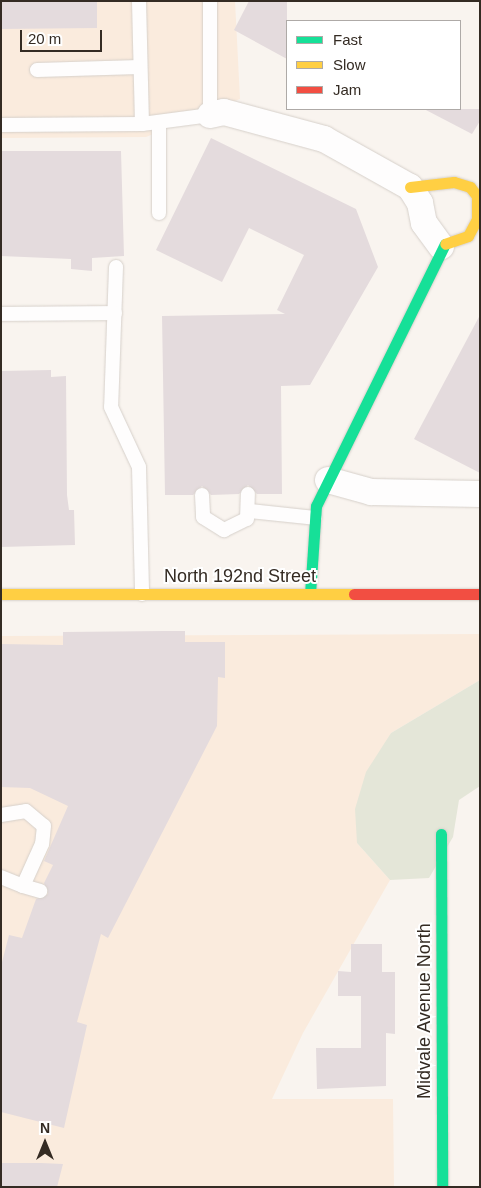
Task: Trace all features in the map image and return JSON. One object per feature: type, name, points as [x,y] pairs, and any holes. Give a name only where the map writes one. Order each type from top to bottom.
[{"type":"street","points":[[210,115],[224,112],[324,139],[410,187],[420,203],[424,223],[441,246]]},
{"type":"street","points":[[310,594],[315,518],[328,480],[441,246],[468,236],[477,219],[477,196],[470,187],[454,182],[410,187]]},
{"type":"street","points":[[328,480],[371,492],[480,494]]},
{"type":"street","name":"North 192nd Street","points":[[1,594],[480,594]]},
{"type":"street","name":"Midvale Avenue North","points":[[441,834],[442,1187]]},
{"type":"lane","points":[[140,1],[142,124]]},
{"type":"lane","points":[[1,125],[142,124],[210,115],[210,1]]},
{"type":"lane","points":[[37,70],[140,67]]},
{"type":"lane","points":[[159,123],[159,213]]},
{"type":"lane","points":[[116,267],[111,407],[139,467],[142,594]]},
{"type":"lane","points":[[1,314],[115,313]]},
{"type":"lane","points":[[248,494],[250,511]]},
{"type":"lane","points":[[202,495],[203,517],[216,528],[233,529],[250,511]]},
{"type":"lane","points":[[250,511],[315,518]]},
{"type":"lane","points":[[1,815],[26,811],[44,826],[42,844],[23,886]]},
{"type":"lane","points":[[1,877],[40,891]]},
{"type":"shaded area","points":[[1,1],[235,1],[240,99],[146,137],[1,138]]},
{"type":"shaded area","points":[[480,634],[480,680],[391,733],[357,843],[390,880],[303,1033],[272,1099],[393,1099],[394,1187],[1,1187],[1,636]]},
{"type":"shaded area","points":[[480,680],[480,786],[459,800],[453,837],[429,878],[390,880],[357,843],[355,809],[366,772],[391,733]]},
{"type":"building","points":[[1,1],[97,1],[97,28],[1,29]]},
{"type":"building","points":[[249,1],[287,1],[286,58],[234,30]]},
{"type":"building","points":[[480,109],[480,121],[472,134],[426,110]]},
{"type":"building","points":[[211,138],[356,209],[378,267],[310,385],[281,386],[282,494],[257,494],[248,485],[239,494],[211,495],[202,486],[193,495],[165,495],[162,316],[285,314],[277,310],[304,255],[249,228],[222,282],[156,250]]},
{"type":"building","points":[[1,151],[121,151],[124,256],[92,258],[92,271],[71,269],[71,259],[1,256]]},
{"type":"building","points":[[480,315],[480,473],[414,439]]},
{"type":"building","points":[[51,370],[51,377],[66,376],[67,495],[69,510],[74,510],[75,545],[1,547],[1,371]]},
{"type":"building","points":[[185,631],[185,642],[225,642],[225,678],[218,677],[217,726],[108,938],[101,934],[77,1022],[87,1025],[64,1128],[1,1112],[1,966],[9,935],[22,938],[36,899],[48,894],[44,883],[53,865],[44,861],[68,806],[30,788],[1,787],[1,644],[63,645],[63,632]]},
{"type":"building","points":[[351,944],[382,944],[382,972],[395,972],[395,1034],[386,1033],[386,1086],[317,1089],[316,1048],[361,1048],[361,996],[338,996],[338,971],[351,972]]},
{"type":"building","points":[[1,1163],[63,1164],[57,1187],[1,1187]]},
{"type":"traffic: fast","points":[[310,594],[316,506],[445,244]]},
{"type":"traffic: fast","points":[[441,834],[442,1187]]},
{"type":"traffic: slow","points":[[410,187],[454,182],[470,187],[477,196],[477,219],[468,236],[445,244]]},
{"type":"traffic: slow","points":[[1,594],[354,594]]},
{"type":"traffic: jam","points":[[354,594],[480,594]]}]
